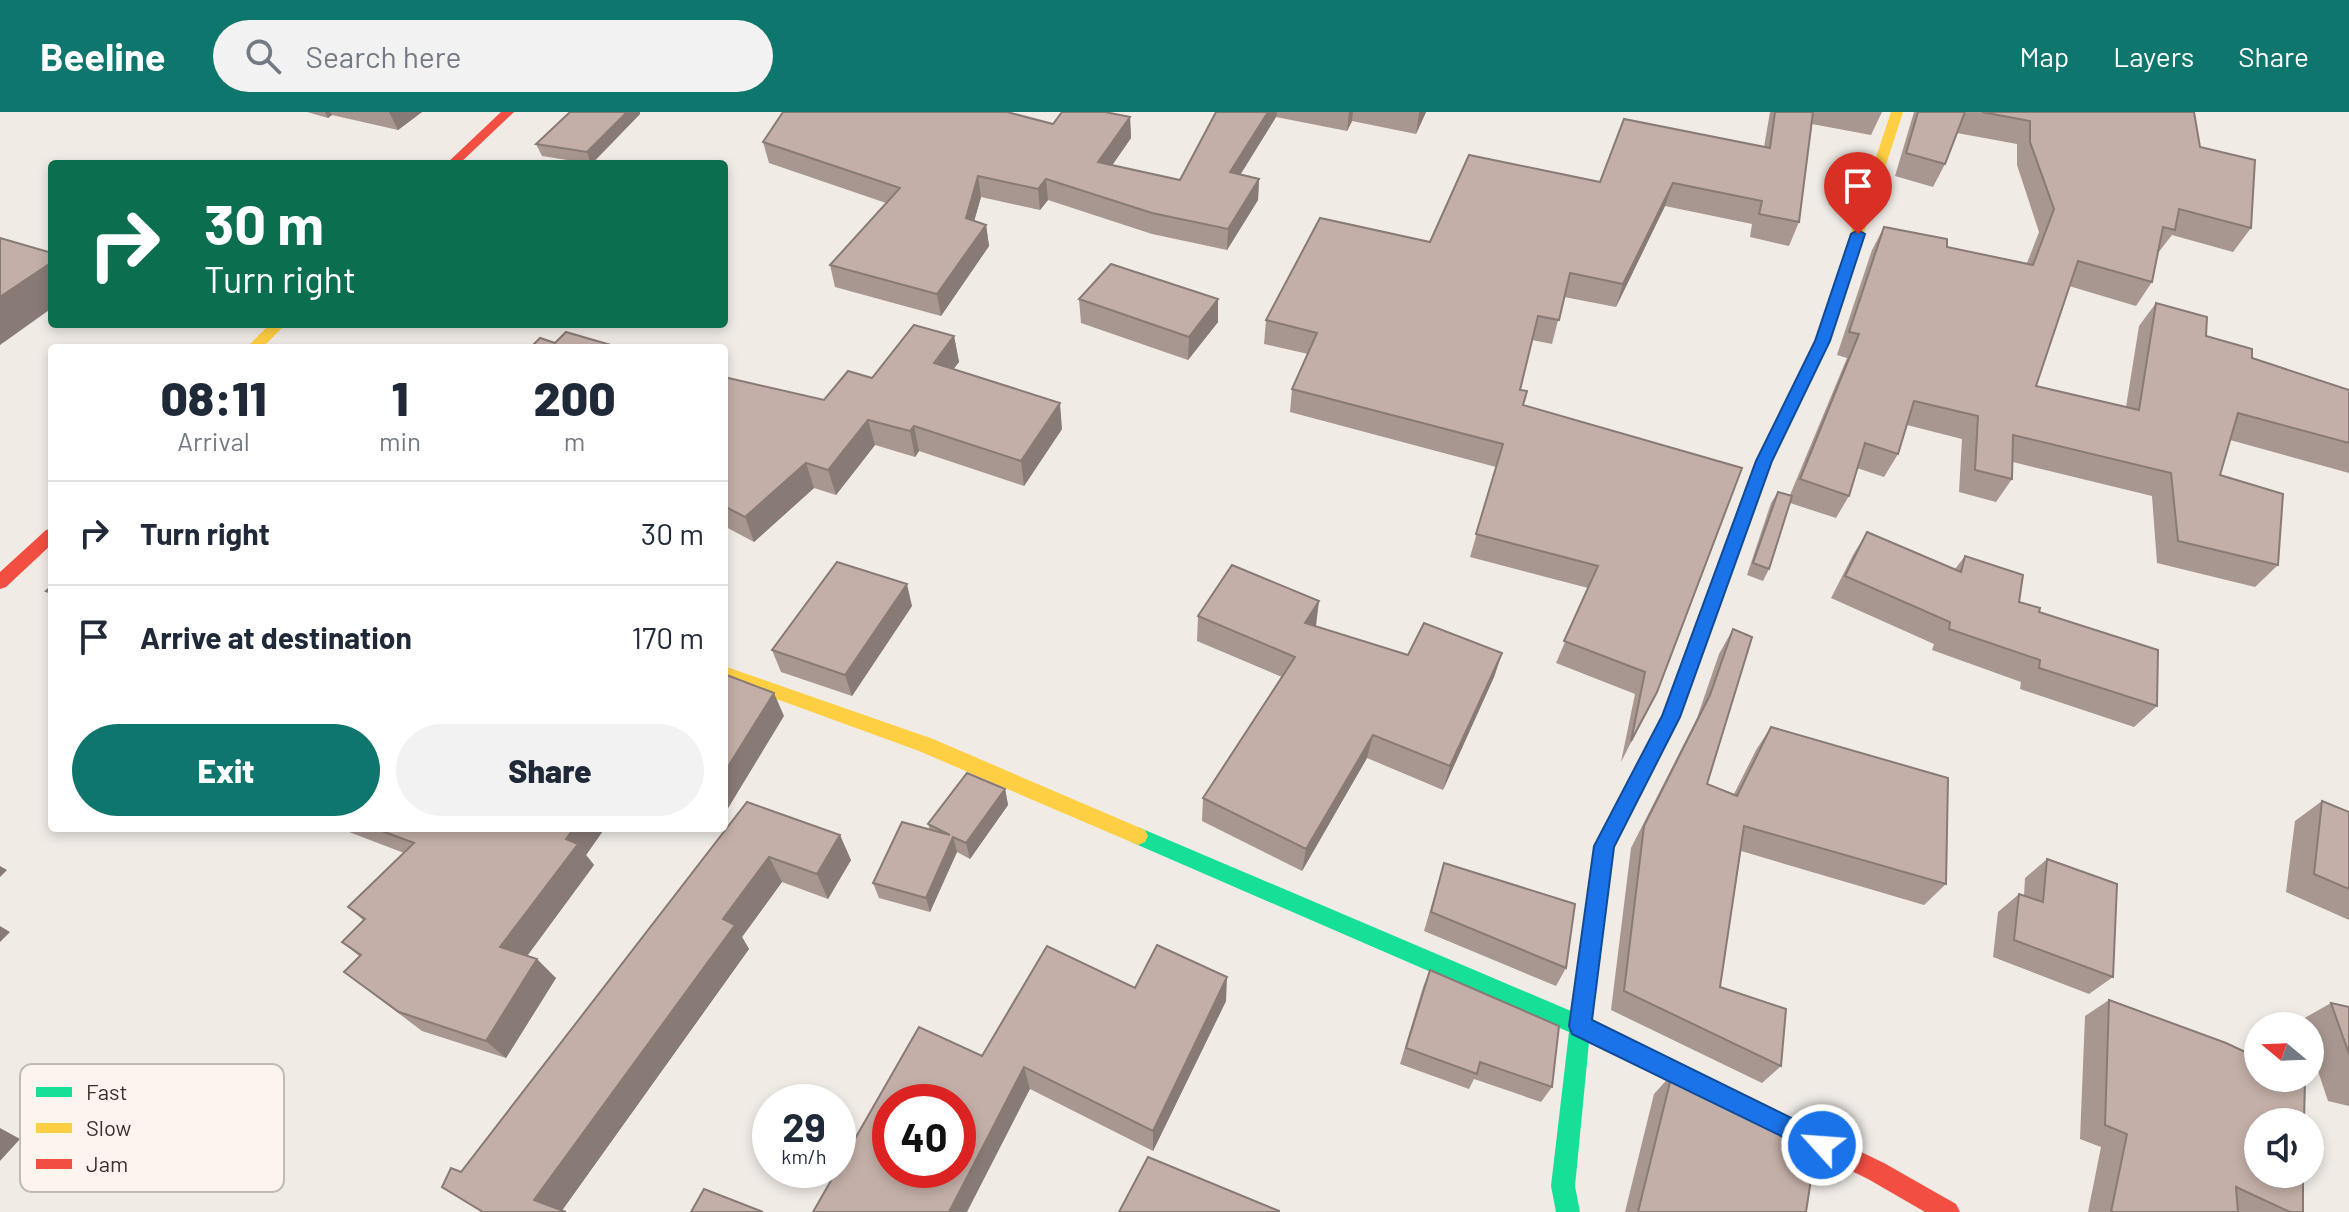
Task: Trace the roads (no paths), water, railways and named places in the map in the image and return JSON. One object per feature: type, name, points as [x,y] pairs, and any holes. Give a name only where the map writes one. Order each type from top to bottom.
[{"type":"main road","points":[[456,160],[508,112]]},
{"type":"main road","points":[[1568,1212],[1563,1186],[1604,846],[1671,717],[1764,461],[1822,341],[1897,112]]},
{"type":"main road","points":[[257,344],[275,328]]},
{"type":"main road","points":[[0,582],[48,538]]},
{"type":"main road","points":[[728,674],[926,745],[1580,1026],[1876,1171],[1948,1212]]}]
